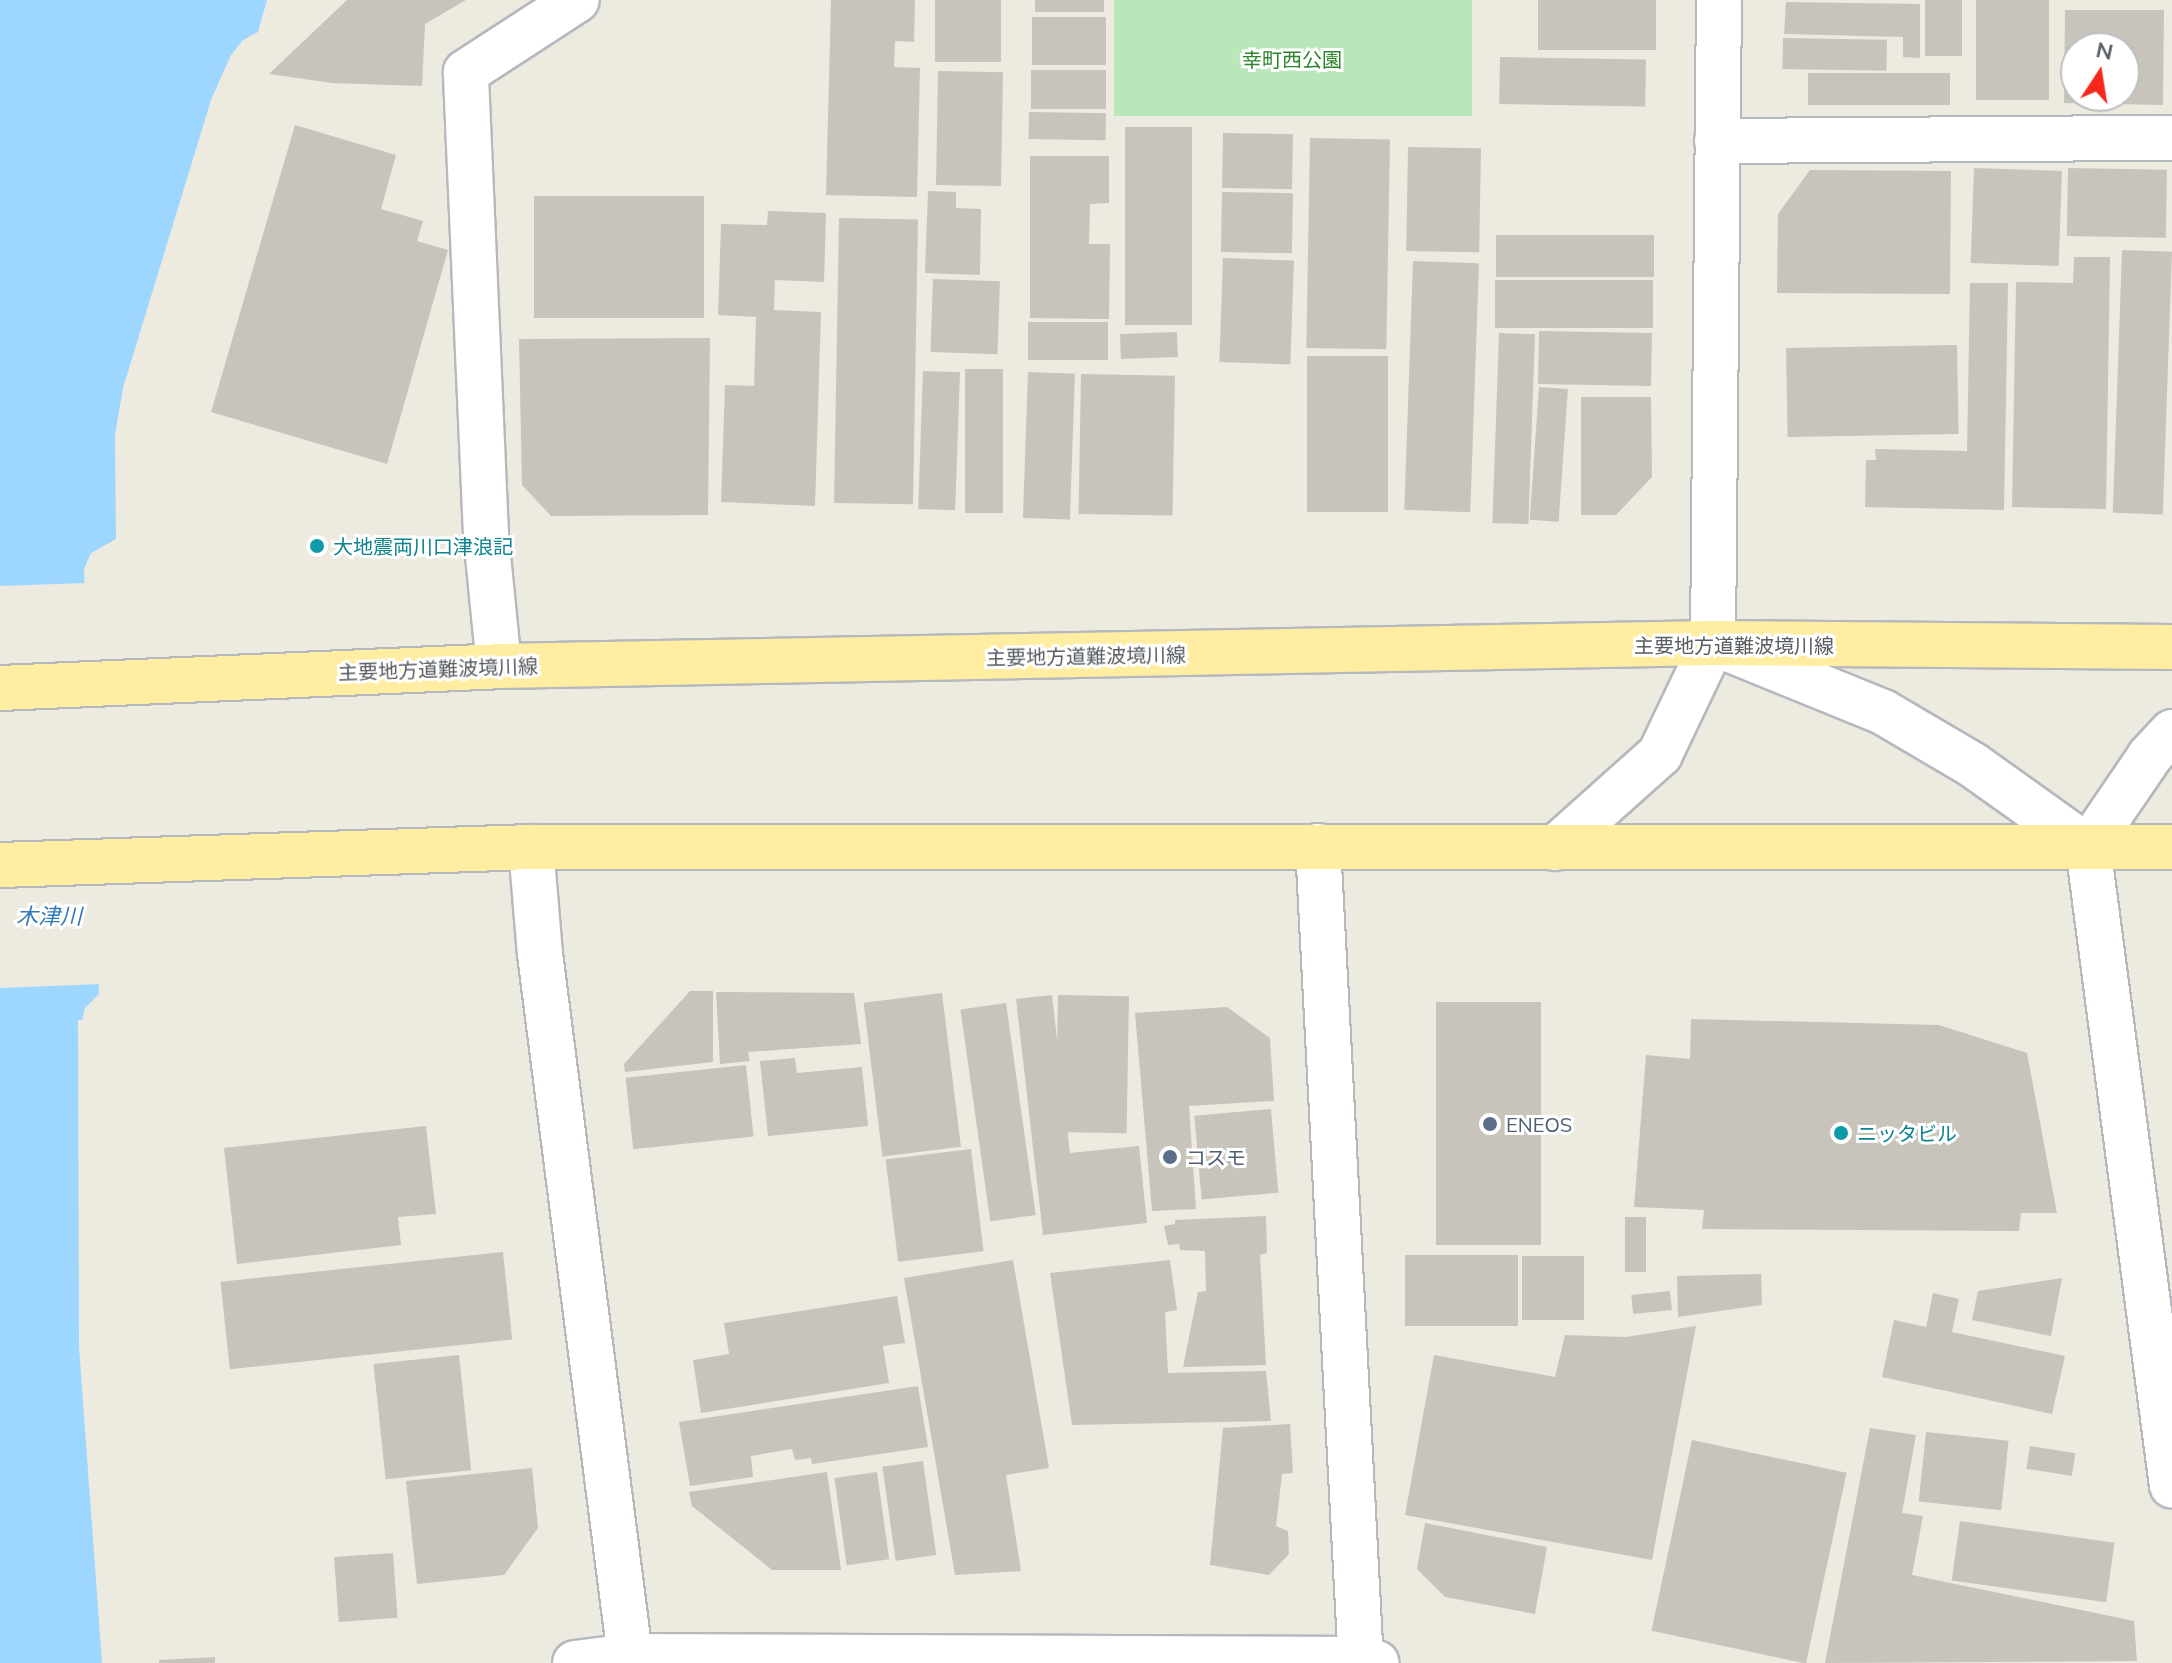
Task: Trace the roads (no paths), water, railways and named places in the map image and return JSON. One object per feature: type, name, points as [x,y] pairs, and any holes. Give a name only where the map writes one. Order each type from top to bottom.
[{"type":"main road","name":"主要地方道難波境川線","points":[[0,688],[499,666],[1713,643],[2172,647]]},
{"type":"main road","points":[[0,865],[531,847],[2172,847]]},
{"type":"street","points":[[499,666],[486,535],[466,72],[577,0]]},
{"type":"street","points":[[1555,848],[1660,754],[1713,643],[1719,0]]},
{"type":"street","points":[[1717,141],[2172,138]]},
{"type":"street","points":[[1713,643],[1883,712],[1973,765],[2088,847]]},
{"type":"street","points":[[2172,732],[2150,756],[2088,847],[2172,1486]]},
{"type":"street","points":[[575,1663],[630,1659],[1366,1662],[1318,846]]},
{"type":"street","points":[[531,847],[540,954],[630,1659]]},
{"type":"water","name":"木津川","points":[[0,0],[267,0],[258,32],[243,40],[231,55],[211,100],[123,388],[115,435],[116,539],[91,553],[84,569],[99,994],[85,1008],[82,1020],[78,1020],[79,1347],[102,1663],[0,1663]]},
{"type":"place","name":"大地震両川口津浪記","points":[[317,546]]},
{"type":"place","name":"ENEOS","points":[[1490,1124]]},
{"type":"place","name":"ニッタビル","points":[[1841,1133]]},
{"type":"place","name":"コスモ","points":[[1170,1157]]},
{"type":"park label","name":"幸町西公園","points":[[1292,59]]}]
